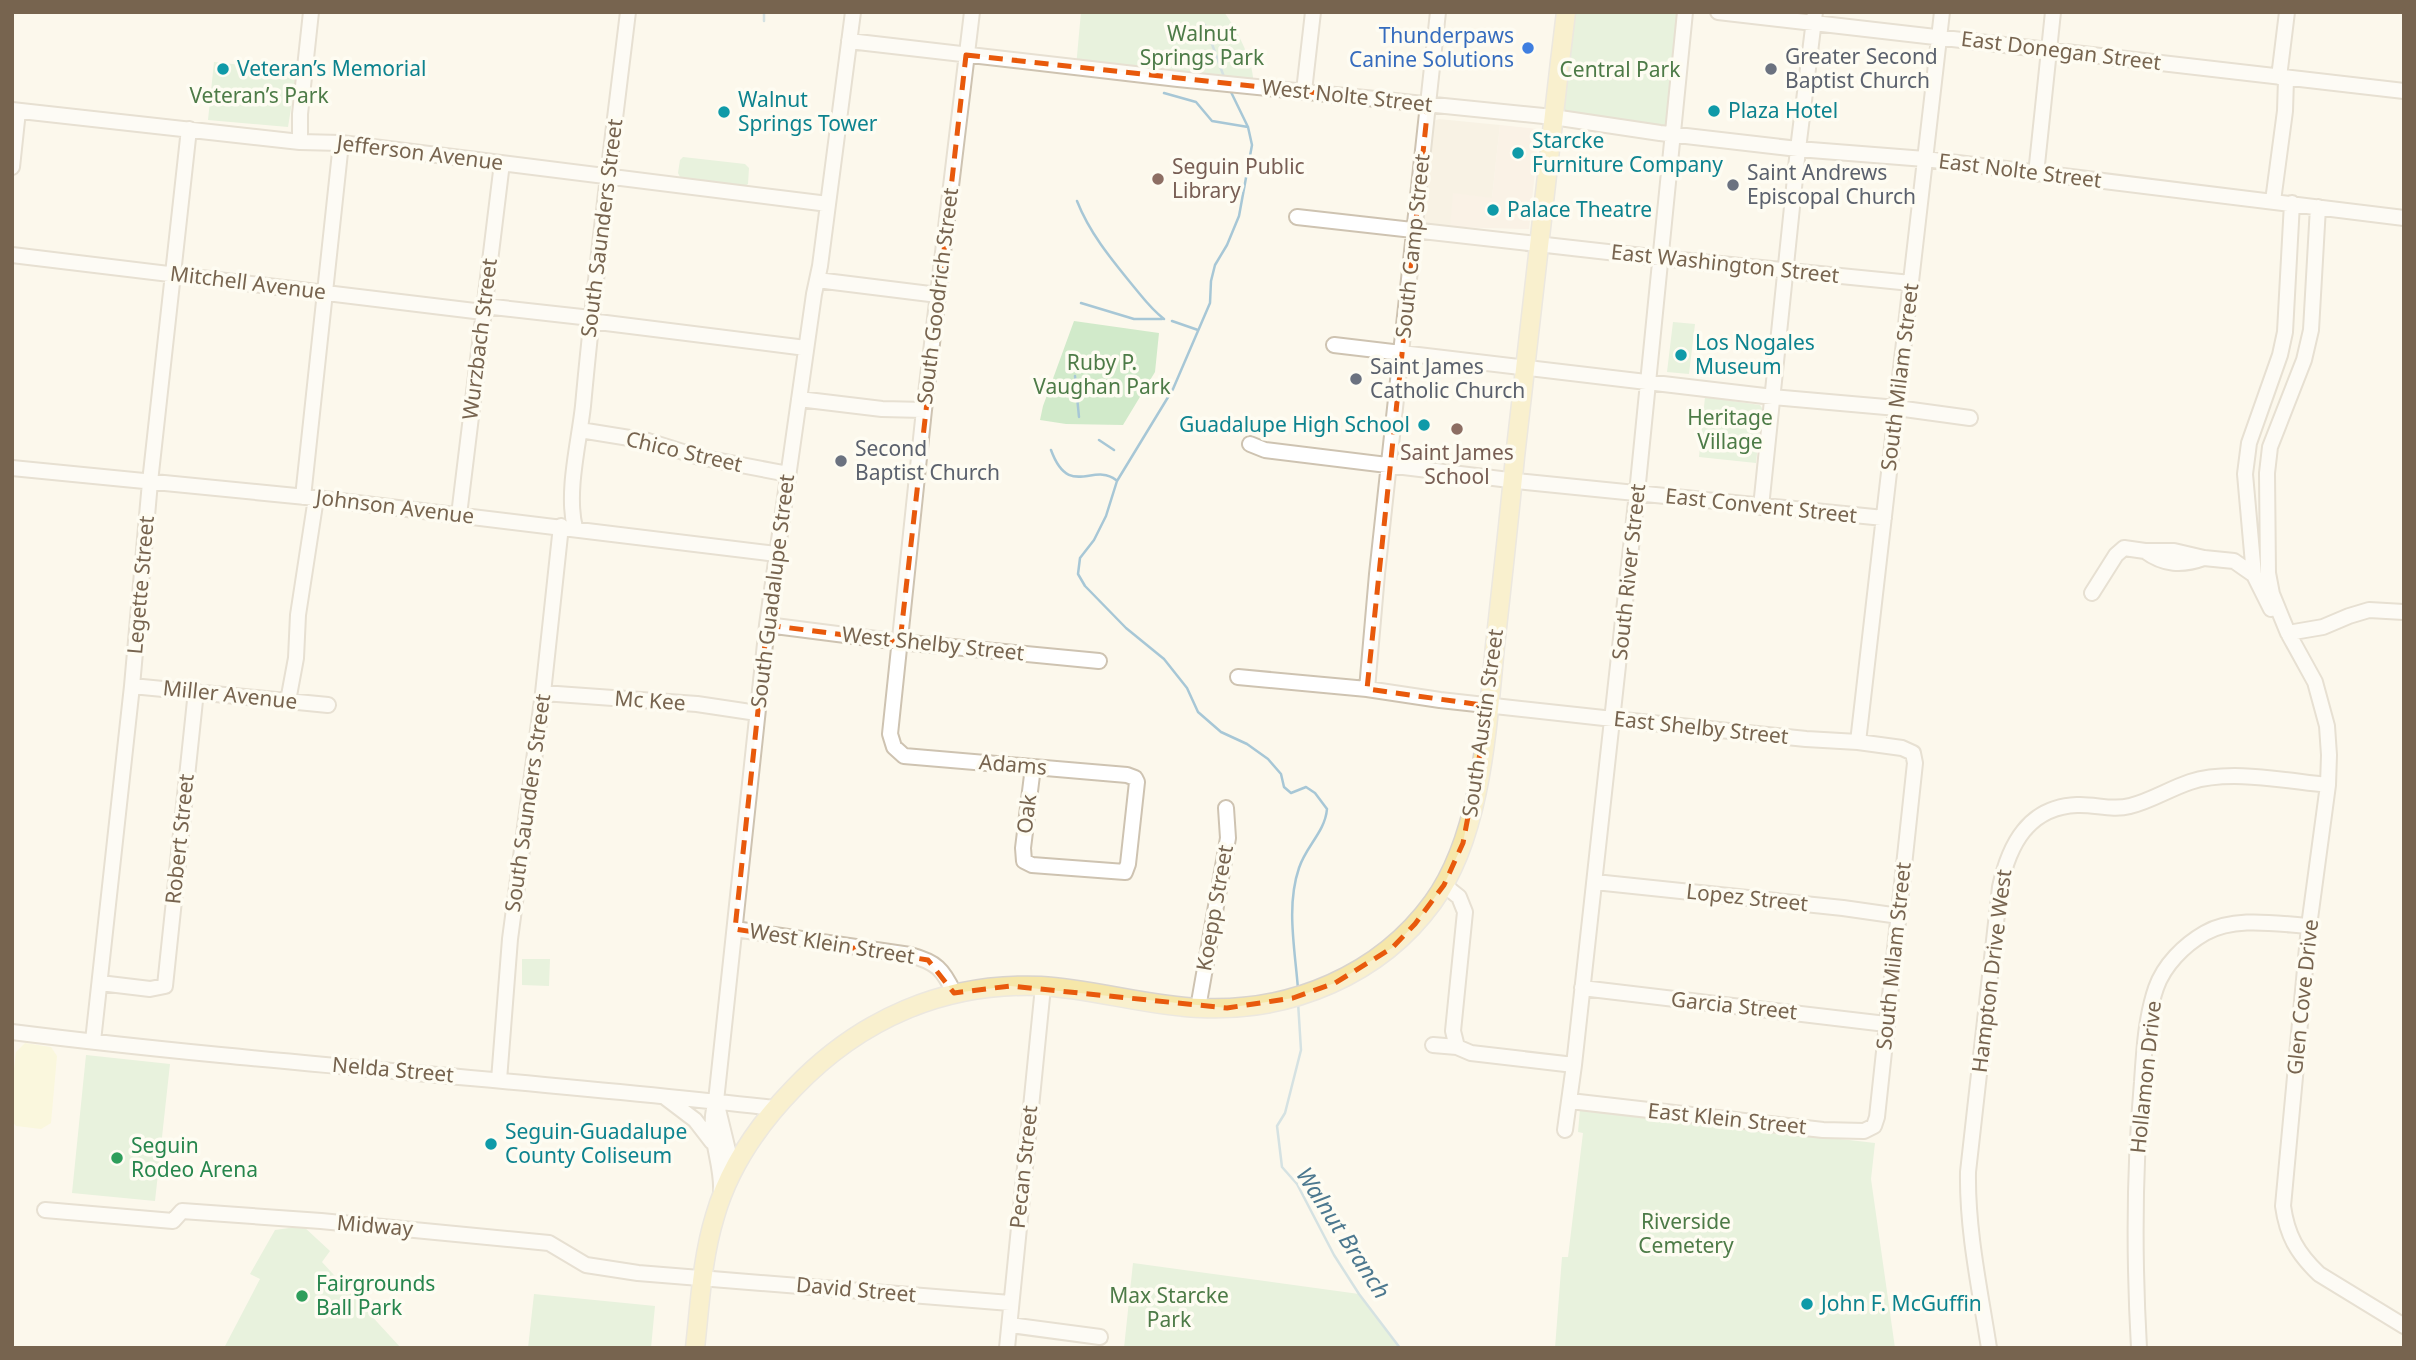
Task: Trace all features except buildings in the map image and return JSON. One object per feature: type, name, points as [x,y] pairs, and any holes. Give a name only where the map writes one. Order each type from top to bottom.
[{"type":"main road","name":"South Austin Street","points":[[695,1348],[703,1278],[714,1218],[733,1171],[751,1139],[775,1108],[811,1070],[856,1035],[902,1011],[954,993],[1010,986],[1043,986],[1198,1008],[1243,1007],[1293,998],[1335,983],[1365,967],[1392,947],[1415,924],[1444,885],[1471,818],[1489,706],[1524,368],[1566,12]]},
{"type":"street","points":[[300,142],[300,114],[312,12]]},
{"type":"street","name":"South Saunders Street","points":[[499,1080],[510,939],[543,693],[573,504],[591,319],[628,12]]},
{"type":"street","name":"South Guadalupe Street","points":[[733,1171],[716,1101],[767,625],[853,12]]},
{"type":"street","name":"South Goodrich Street","points":[[894,747],[890,734],[924,410],[972,12]]},
{"type":"street","points":[[1304,91],[1313,12]]},
{"type":"street","name":"South Camp Street","points":[[1367,690],[1377,574],[1438,12]]},
{"type":"street","name":"South River Street","points":[[1565,1130],[1613,719],[1685,12]]},
{"type":"street","name":"East Donegan Street","points":[[1718,12],[1815,18],[2049,51],[2404,91]]},
{"type":"street","name":"South Milam Street","points":[[1858,742],[1941,12]]},
{"type":"street","points":[[2036,174],[2053,12]]},
{"type":"street","points":[[2273,201],[2285,111],[2283,78],[2287,12]]},
{"type":"street","points":[[1761,507],[1798,149],[1815,18]]},
{"type":"street","name":"West Nolte Street","points":[[849,41],[1553,117]]},
{"type":"street","points":[[12,167],[15,110]]},
{"type":"street","name":"Jefferson Avenue","points":[[15,110],[300,142],[341,143],[828,204]]},
{"type":"street","name":"East Nolte Street","points":[[1553,117],[1673,135],[1925,159],[2404,218]]},
{"type":"street","name":"Legette Street","points":[[93,1041],[188,129]]},
{"type":"street","points":[[288,701],[296,658],[325,292],[341,143]]},
{"type":"street","name":"Wurzbach Street","points":[[459,515],[502,163]]},
{"type":"street","name":"Glen Cove Drive","points":[[2292,203],[2286,332],[2249,443],[2245,474],[2254,575],[2274,613],[2309,667],[2322,703],[2329,755],[2328,785],[2309,926],[2283,1206],[2286,1228],[2308,1263],[2319,1274],[2404,1326]]},
{"type":"street","name":"Glen Cove Drive","points":[[2285,627],[2272,594],[2268,573],[2267,473],[2270,447],[2304,360],[2311,330],[2318,207]]},
{"type":"street","name":"East Washington Street","points":[[1297,217],[1911,283]]},
{"type":"street","name":"Mitchell Avenue","points":[[12,256],[278,288],[591,319],[806,348]]},
{"type":"street","points":[[817,280],[938,295]]},
{"type":"street","points":[[1335,345],[1970,418]]},
{"type":"street","points":[[2280,355],[2304,360]]},
{"type":"street","points":[[799,399],[882,409],[924,410]]},
{"type":"street","name":"Chico Street","points":[[580,430],[649,441],[699,457],[788,474]]},
{"type":"street","name":"East Convent Street","points":[[1250,444],[1265,450],[1390,466],[1884,518]]},
{"type":"street","name":"Johnson Avenue","points":[[12,468],[309,497],[776,554]]},
{"type":"street","points":[[2092,593],[2116,555],[2124,548],[2145,551],[2157,560],[2175,564],[2204,558],[2234,561],[2254,575]]},
{"type":"street","points":[[2234,561],[2251,550]]},
{"type":"street","points":[[2285,627],[2323,627],[2369,610],[2404,612]]},
{"type":"street","name":"West Shelby Street","points":[[767,625],[900,642],[1099,660]]},
{"type":"street","points":[[1238,677],[1489,706]]},
{"type":"street","name":"Miller Avenue","points":[[132,685],[328,705]]},
{"type":"street","name":"Robert Street","points":[[100,984],[150,989],[165,986],[195,691]]},
{"type":"street","name":"Mc Kee","points":[[543,693],[697,704],[757,713]]},
{"type":"street","name":"East Shelby Street","points":[[1489,706],[1858,742],[1902,748],[1913,753]]},
{"type":"street","name":"Adams","points":[[894,747],[904,756],[1127,775],[1135,778],[1137,782],[1125,872]]},
{"type":"street","name":"South Milam Street","points":[[1877,1117],[1915,763],[1913,753]]},
{"type":"street","name":"Oak","points":[[1033,767],[1023,848],[1024,861],[1032,865],[1125,872]]},
{"type":"street","name":"Hampton Drive West","points":[[1989,1348],[1973,1245],[1968,1172],[2000,887],[2005,861],[2014,843],[2039,817],[2058,808],[2079,805],[2127,807],[2190,782],[2238,777],[2328,785]]},
{"type":"street","name":"Koepp Street","points":[[1198,1008],[1228,838],[1226,808]]},
{"type":"street","name":"Lopez Street","points":[[1595,882],[1899,916]]},
{"type":"street","points":[[1444,885],[1459,897],[1465,912],[1453,1031],[1457,1047]]},
{"type":"street","name":"Hollamon Drive","points":[[2139,1348],[2134,1235],[2137,1130],[2145,1046],[2156,988],[2165,969],[2187,946],[2207,932],[2228,925],[2260,922],[2309,926]]},
{"type":"street","name":"West Klein Street","points":[[734,929],[928,960],[939,968],[954,993]]},
{"type":"street","name":"Pecan Street","points":[[1007,1348],[1043,986]]},
{"type":"street","name":"Garcia Street","points":[[1582,988],[1886,1024]]},
{"type":"street","name":"Nelda Street","points":[[12,1032],[775,1108]]},
{"type":"street","points":[[1433,1045],[1457,1047],[1471,1053],[1574,1065]]},
{"type":"street","points":[[665,1097],[695,1120],[713,1143]]},
{"type":"street","points":[[716,1101],[713,1143],[722,1180],[721,1198]]},
{"type":"street","name":"East Klein Street","points":[[1570,1101],[1824,1130],[1864,1131],[1874,1126],[1877,1117]]},
{"type":"street","name":"Midway","points":[[45,1210],[173,1222],[182,1211],[536,1241],[556,1245],[586,1265],[638,1273],[703,1278]]},
{"type":"street","name":"David Street","points":[[703,1278],[1010,1303]]},
{"type":"street","points":[[1010,1325],[1100,1337]]},
{"type":"highlighted area","points":[[966,55],[1428,105],[1367,689],[1489,706],[1463,843],[1444,885],[1415,924],[1392,948],[1335,983],[1293,998],[1227,1008],[1010,986],[954,993],[928,960],[735,929],[767,625],[900,642]]},
{"type":"shaded area","points":[[1439,119],[1500,125],[1492,198],[1450,227],[1427,224],[1424,218],[1434,121]]},
{"type":"shaded area","points":[[1500,125],[1537,129],[1539,132],[1529,229],[1450,227],[1453,193],[1492,198]]},
{"type":"green space","name":"Walnut Springs Park","points":[[1081,12],[1224,12],[1252,68],[1253,86],[1076,67]]},
{"type":"green space","name":"Central Park","points":[[1566,12],[1685,12],[1673,135],[1573,122],[1555,104]]},
{"type":"green space","name":"Veteran’s Park","points":[[214,62],[297,71],[288,127],[208,120]]},
{"type":"green space","points":[[683,157],[745,164],[749,168],[748,184],[743,187],[681,179],[678,173]]},
{"type":"green space","name":"Ruby P. Vaughan Park","points":[[1074,321],[1159,333],[1155,372],[1123,425],[1066,424],[1040,420]]},
{"type":"green space","name":"Heritage Village","points":[[1673,322],[1695,324],[1689,374],[1667,372]]},
{"type":"green space","name":"Heritage Village","points":[[1705,397],[1760,405],[1762,408],[1756,463],[1699,457]]},
{"type":"green space","points":[[522,959],[550,959],[549,986],[522,985]]},
{"type":"green space","name":"Seguin Rodeo Arena","points":[[86,1055],[170,1064],[155,1201],[72,1193]]},
{"type":"green space","name":"Riverside Cemetery","points":[[1580,1109],[1875,1143],[1871,1179],[1895,1348],[1555,1348],[1562,1257],[1568,1257],[1583,1133],[1578,1132]]},
{"type":"green space","name":"Fairgrounds Ball Park","points":[[303,1226],[330,1251],[322,1262],[401,1348],[224,1348],[260,1279],[250,1274],[275,1230]]},
{"type":"green space","name":"Max Starcke Park","points":[[1133,1263],[1359,1294],[1400,1348],[1124,1348]]},
{"type":"green space","points":[[534,1294],[655,1306],[651,1348],[528,1348]]},
{"type":"sand","points":[[25,1043],[51,1047],[57,1056],[51,1123],[41,1129],[16,1126],[12,1121],[16,1052]]},
{"type":"waterway","points":[[764,12],[764,21]]},
{"type":"waterway","name":"Walnut Branch","points":[[1205,25],[1224,77]]},
{"type":"waterway","name":"Walnut Branch","points":[[1230,90],[1248,127],[1252,145],[1239,216],[1215,265],[1210,303],[1173,389],[1117,481],[1106,516],[1094,540],[1080,558],[1078,574],[1085,586],[1126,628],[1164,659],[1187,688],[1198,712],[1221,732],[1247,744],[1268,759],[1281,774],[1284,787],[1291,793],[1306,787],[1315,793],[1327,809],[1323,825],[1302,860],[1295,882],[1292,928],[1298,989]]},
{"type":"waterway","points":[[1164,93],[1196,102],[1212,121],[1248,127]]},
{"type":"waterway","points":[[1077,201],[1088,225],[1110,257],[1148,304],[1164,319]]},
{"type":"waterway","points":[[1081,303],[1134,319],[1162,319]]},
{"type":"waterway","points":[[1172,321],[1198,330]]},
{"type":"waterway","points":[[1075,376],[1079,417]]},
{"type":"waterway","points":[[1099,440],[1114,450]]},
{"type":"waterway","points":[[1051,450],[1058,465],[1066,473],[1082,477],[1107,476],[1116,480]]},
{"type":"waterway","name":"Walnut Branch","points":[[1298,1002],[1301,1050],[1285,1113],[1277,1126],[1282,1167],[1297,1184],[1334,1255],[1359,1294],[1400,1348]]},
{"type":"place","name":"Thunderpaws Canine Solutions","points":[[1528,48]]},
{"type":"place","name":"Veteran’s Memorial","points":[[223,69]]},
{"type":"place","name":"Greater Second Baptist Church","points":[[1771,69]]},
{"type":"place","name":"Plaza Hotel","points":[[1714,111]]},
{"type":"place","name":"Walnut Springs Tower","points":[[724,112]]},
{"type":"place","name":"Starcke Furniture Company","points":[[1518,153]]},
{"type":"place","name":"Seguin Public Library","points":[[1158,179]]},
{"type":"place","name":"Saint Andrews Episcopal Church","points":[[1733,185]]},
{"type":"place","name":"Palace Theatre","points":[[1493,210]]},
{"type":"place","name":"Los Nogales Museum","points":[[1681,355]]},
{"type":"place","name":"Saint James Catholic Church","points":[[1356,379]]},
{"type":"place","name":"Guadalupe High School","points":[[1424,425]]},
{"type":"place","name":"Saint James School","points":[[1457,429]]},
{"type":"place","name":"Second Baptist Church","points":[[841,461]]},
{"type":"place","name":"Seguin-Guadalupe County Coliseum","points":[[491,1144]]},
{"type":"place","name":"Seguin Rodeo Arena","points":[[117,1158]]},
{"type":"place","name":"Fairgrounds Ball Park","points":[[302,1296]]},
{"type":"place","name":"John F. McGuffin","points":[[1807,1304]]}]
